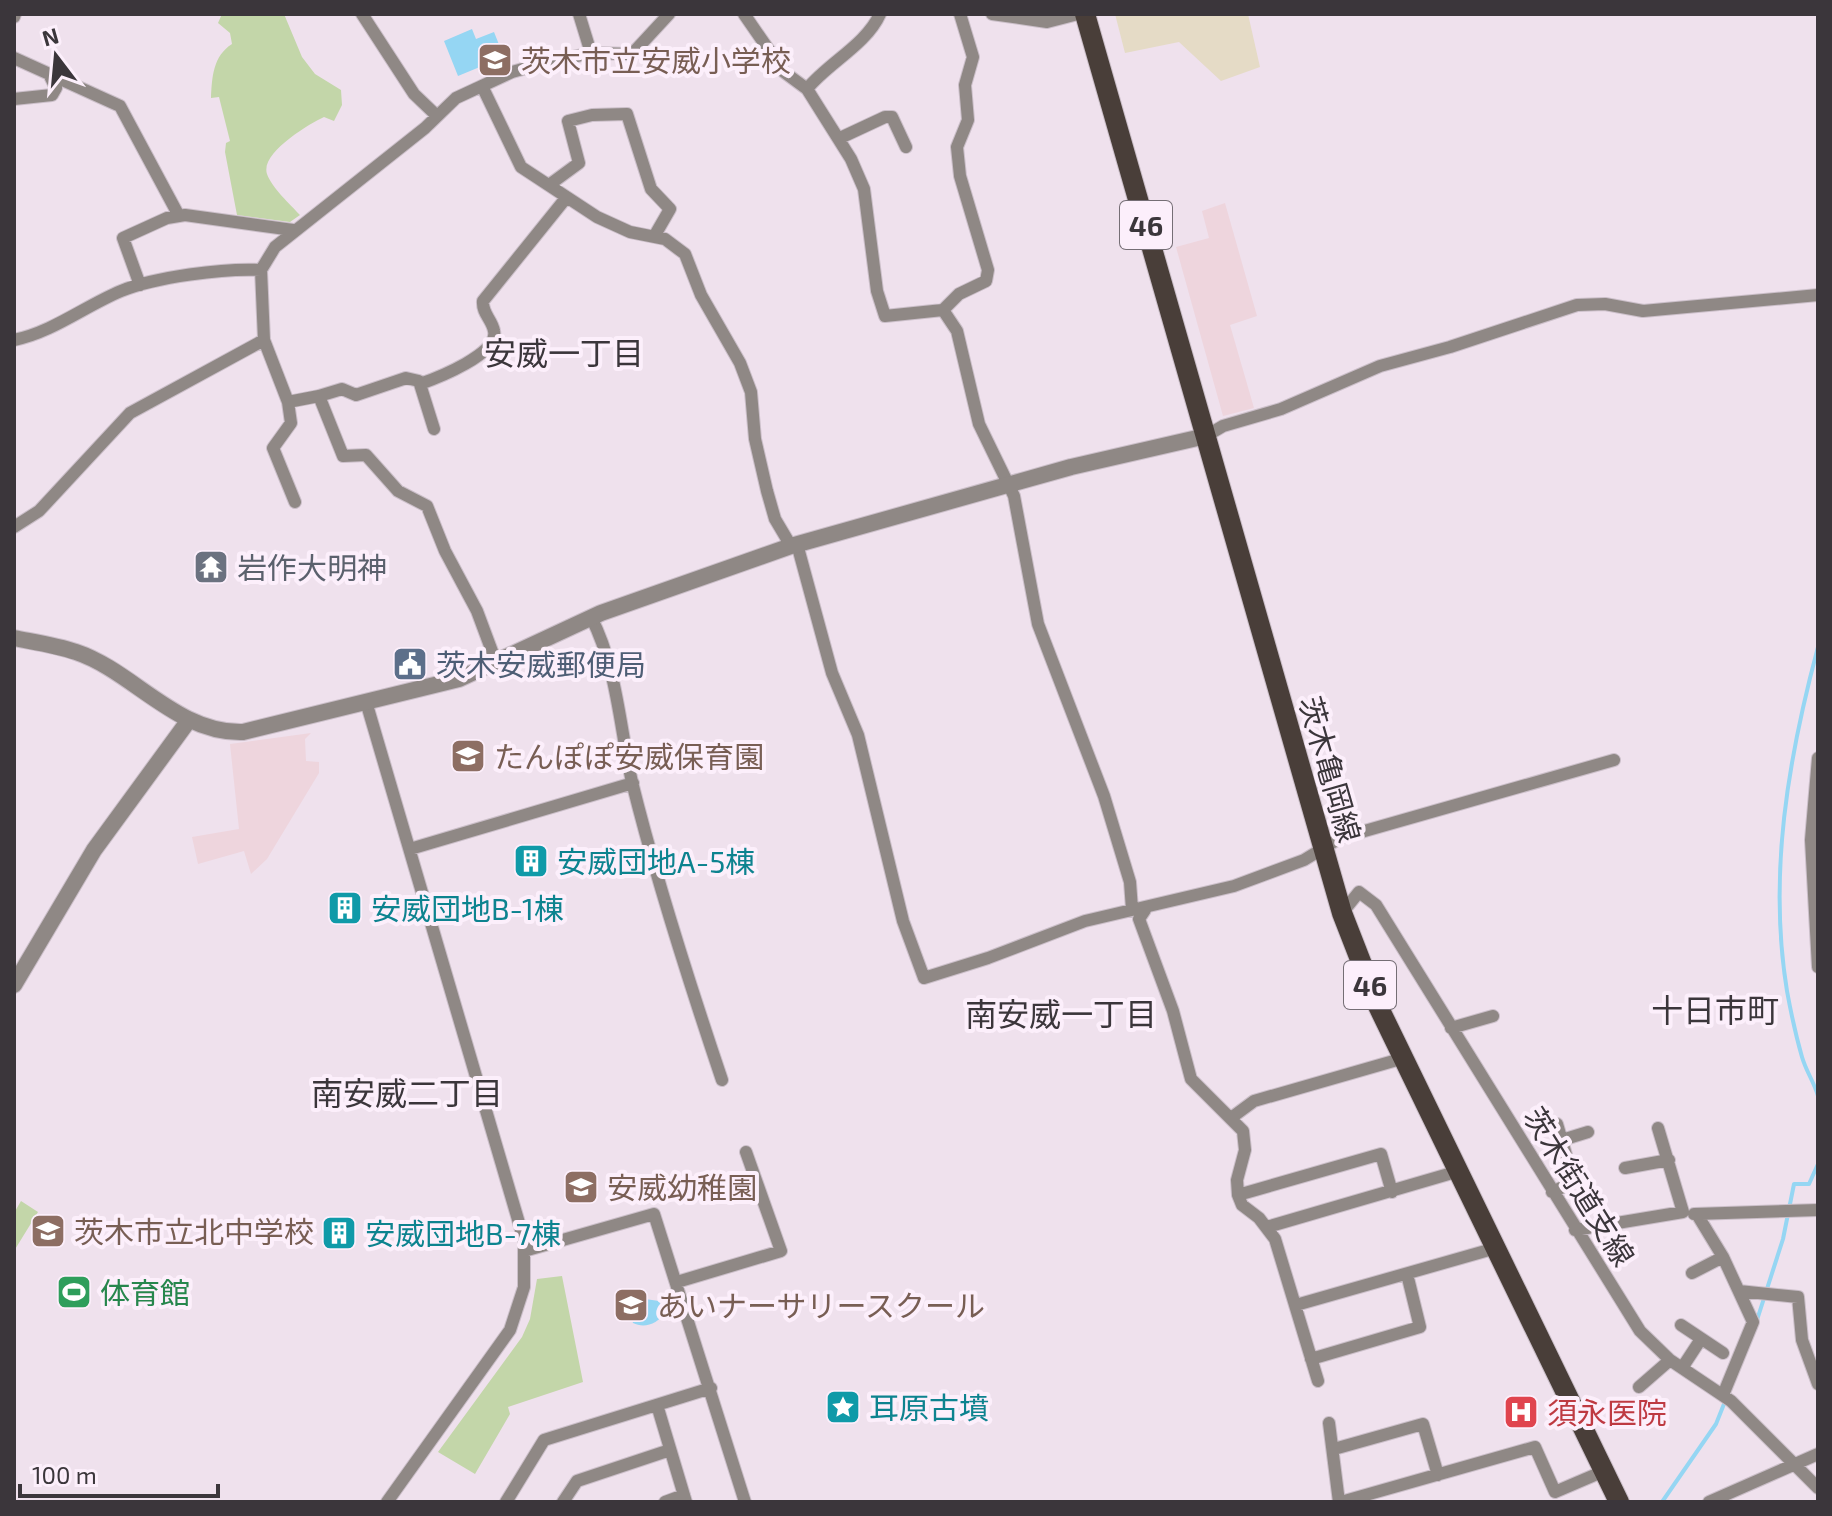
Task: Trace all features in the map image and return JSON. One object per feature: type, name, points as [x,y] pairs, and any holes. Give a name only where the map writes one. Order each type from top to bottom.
[{"type":"main road","name":"茨木亀岡線","points":[[1085,14],[1342,913],[1372,991],[1619,1502]]},
{"type":"street","points":[[362,14],[414,94],[436,115]]},
{"type":"street","points":[[579,14],[591,53]]},
{"type":"street","points":[[295,502],[273,448],[291,423],[288,402],[264,340],[261,270],[275,247],[415,137],[456,98],[512,72],[591,53],[632,54],[669,14]]},
{"type":"street","points":[[744,14],[784,72],[807,89],[840,138],[864,189],[877,291],[885,316],[943,310],[959,294],[986,281],[988,270],[960,176],[957,147],[968,120],[965,85],[973,57],[960,14]]},
{"type":"street","points":[[807,89],[822,71],[858,41],[880,14]]},
{"type":"street","points":[[992,14],[1047,22],[1078,14]]},
{"type":"street","points":[[14,58],[120,106],[179,216]]},
{"type":"street","points":[[14,99],[52,95],[56,88],[49,74]]},
{"type":"street","points":[[482,86],[521,167],[566,198],[630,232],[655,235],[685,254],[701,295],[740,363],[751,392],[755,439],[775,519],[794,545],[832,673],[858,735],[903,921],[924,978],[988,958],[1085,921],[1234,886],[1304,860],[1340,838],[1614,760]]},
{"type":"street","points":[[549,185],[579,163],[568,121],[627,114],[651,189],[670,209],[655,235]]},
{"type":"street","points":[[840,138],[885,117],[892,117],[906,147]]},
{"type":"street","points":[[420,384],[455,371],[480,354],[493,339],[495,332],[483,309],[483,301],[566,198]]},
{"type":"street","points":[[140,285],[123,238],[179,216],[293,230]]},
{"type":"street","points":[[14,340],[31,336],[121,291],[140,285],[204,273],[261,270]]},
{"type":"street","points":[[14,638],[77,652],[189,720],[222,733],[243,732],[367,705],[459,679],[591,617],[794,545],[1005,484],[1206,436],[1223,426],[1281,409],[1380,366],[1450,347],[1577,305],[1605,304],[1643,311],[1818,295]]},
{"type":"street","points":[[943,310],[957,331],[979,424],[1005,484],[1014,496],[1038,624],[1104,796],[1139,919],[1173,1011],[1191,1079],[1243,1131],[1245,1144],[1237,1180],[1238,1195],[1242,1205],[1267,1227],[1281,1254],[1318,1381]]},
{"type":"street","points":[[14,527],[39,511],[130,413],[264,340]]},
{"type":"street","points":[[288,402],[342,389],[356,395],[406,378],[419,381],[434,429]]},
{"type":"street","points":[[319,396],[343,456],[366,455],[398,491],[427,506],[445,551],[477,611],[496,662]]},
{"type":"street","points":[[591,617],[607,665],[633,783],[675,940],[722,1080]]},
{"type":"street","points":[[367,705],[524,1240],[524,1287],[510,1330],[387,1502]]},
{"type":"street","points":[[14,985],[94,850],[189,720]]},
{"type":"street","points":[[1818,758],[1811,840],[1818,967]]},
{"type":"street","points":[[410,849],[633,783]]},
{"type":"street","name":"茨木街道支線","points":[[1342,913],[1359,892],[1370,898],[1640,1331],[1670,1360],[1723,1395],[1799,1465],[1818,1488]]},
{"type":"street","points":[[1451,1028],[1493,1016]]},
{"type":"street","points":[[1231,1118],[1254,1101],[1404,1058]]},
{"type":"street","points":[[1552,1192],[1574,1182],[1557,1124]]},
{"type":"street","points":[[1658,1128],[1683,1212]]},
{"type":"street","points":[[1562,1140],[1588,1132]]},
{"type":"street","points":[[677,1282],[781,1251],[746,1152]]},
{"type":"street","points":[[1238,1195],[1381,1154],[1392,1192]]},
{"type":"street","points":[[1625,1168],[1669,1160]]},
{"type":"street","points":[[1267,1227],[1459,1171]]},
{"type":"street","points":[[1575,1230],[1683,1212],[1698,1216],[1818,1210]]},
{"type":"street","points":[[524,1251],[654,1214],[745,1502]]},
{"type":"street","points":[[1698,1216],[1723,1257],[1753,1322],[1723,1395]]},
{"type":"street","points":[[1296,1305],[1496,1248]]},
{"type":"street","points":[[1692,1273],[1723,1257]]},
{"type":"street","points":[[1311,1359],[1420,1327],[1407,1274]]},
{"type":"street","points":[[1739,1291],[1798,1297],[1802,1340],[1818,1384]]},
{"type":"street","points":[[1681,1325],[1723,1353]]},
{"type":"street","points":[[1682,1368],[1701,1339]]},
{"type":"street","points":[[1639,1387],[1670,1360]]},
{"type":"street","points":[[506,1502],[544,1440],[711,1388]]},
{"type":"street","points":[[657,1405],[685,1499],[665,1502]]},
{"type":"street","points":[[1329,1423],[1340,1502],[1535,1447],[1555,1492],[1604,1471]]},
{"type":"street","points":[[1334,1449],[1423,1424],[1438,1475]]},
{"type":"street","points":[[563,1502],[577,1481],[670,1450]]},
{"type":"street","points":[[1709,1502],[1799,1465],[1818,1454]]},
{"type":"shaded area","points":[[1115,14],[1248,14],[1260,67],[1221,81],[1179,42],[1125,53]]},
{"type":"shaded area","points":[[1225,203],[1257,316],[1230,325],[1254,408],[1223,416],[1176,247],[1209,238],[1202,211]]},
{"type":"shaded area","points":[[311,733],[305,739],[306,761],[319,762],[319,773],[267,859],[251,874],[244,851],[198,864],[192,837],[239,829],[230,744]]},
{"type":"green space","points":[[222,14],[284,14],[302,57],[315,74],[341,90],[342,105],[334,121],[324,117],[298,133],[278,149],[267,166],[267,174],[273,185],[300,215],[290,222],[237,215],[225,152],[226,143],[230,141],[219,97],[211,98],[217,61],[232,44],[230,33],[218,23]]},
{"type":"green space","points":[[21,1201],[38,1212],[14,1251],[14,1213]]},
{"type":"green space","points":[[562,1276],[583,1382],[508,1407],[510,1414],[475,1474],[438,1452],[522,1337],[530,1319],[537,1279]]},
{"type":"water","points":[[472,29],[476,39],[494,32],[504,57],[458,76],[444,41]]},
{"type":"water","points":[[645,1299],[659,1301],[665,1313],[651,1324],[633,1323],[630,1313],[634,1305]]},
{"type":"waterway","points":[[1818,647],[1790,774],[1784,818],[1780,904],[1790,1008],[1802,1057],[1818,1096]]},
{"type":"waterway","points":[[1757,1320],[1783,1239],[1794,1184],[1809,1184],[1818,1164]]},
{"type":"waterway","points":[[1662,1502],[1716,1424],[1726,1399]]},
{"type":"place","name":"茨木市立安威小学校","points":[[495,60]]},
{"type":"place","name":"岩作大明神","points":[[211,567]]},
{"type":"place","name":"茨木安威郵便局","points":[[410,664]]},
{"type":"place","name":"たんぽぽ安威保育園","points":[[468,756]]},
{"type":"place","name":"安威団地A-5棟","points":[[531,861]]},
{"type":"place","name":"安威団地B-1棟","points":[[345,908]]},
{"type":"place","name":"安威幼稚園","points":[[581,1187]]},
{"type":"place","name":"茨木市立北中学校","points":[[48,1231]]},
{"type":"place","name":"安威団地B-7棟","points":[[339,1233]]},
{"type":"place","name":"体育館","points":[[74,1292]]},
{"type":"place","name":"あいナーサリースクール","points":[[631,1305]]},
{"type":"place","name":"耳原古墳","points":[[843,1407]]},
{"type":"place","name":"須永医院","points":[[1521,1412]]},
{"type":"district","name":"安威一丁目","points":[[564,352]]},
{"type":"district","name":"十日市町","points":[[1715,1009]]},
{"type":"district","name":"南安威一丁目","points":[[1061,1013]]},
{"type":"district","name":"南安威二丁目","points":[[407,1092]]}]
